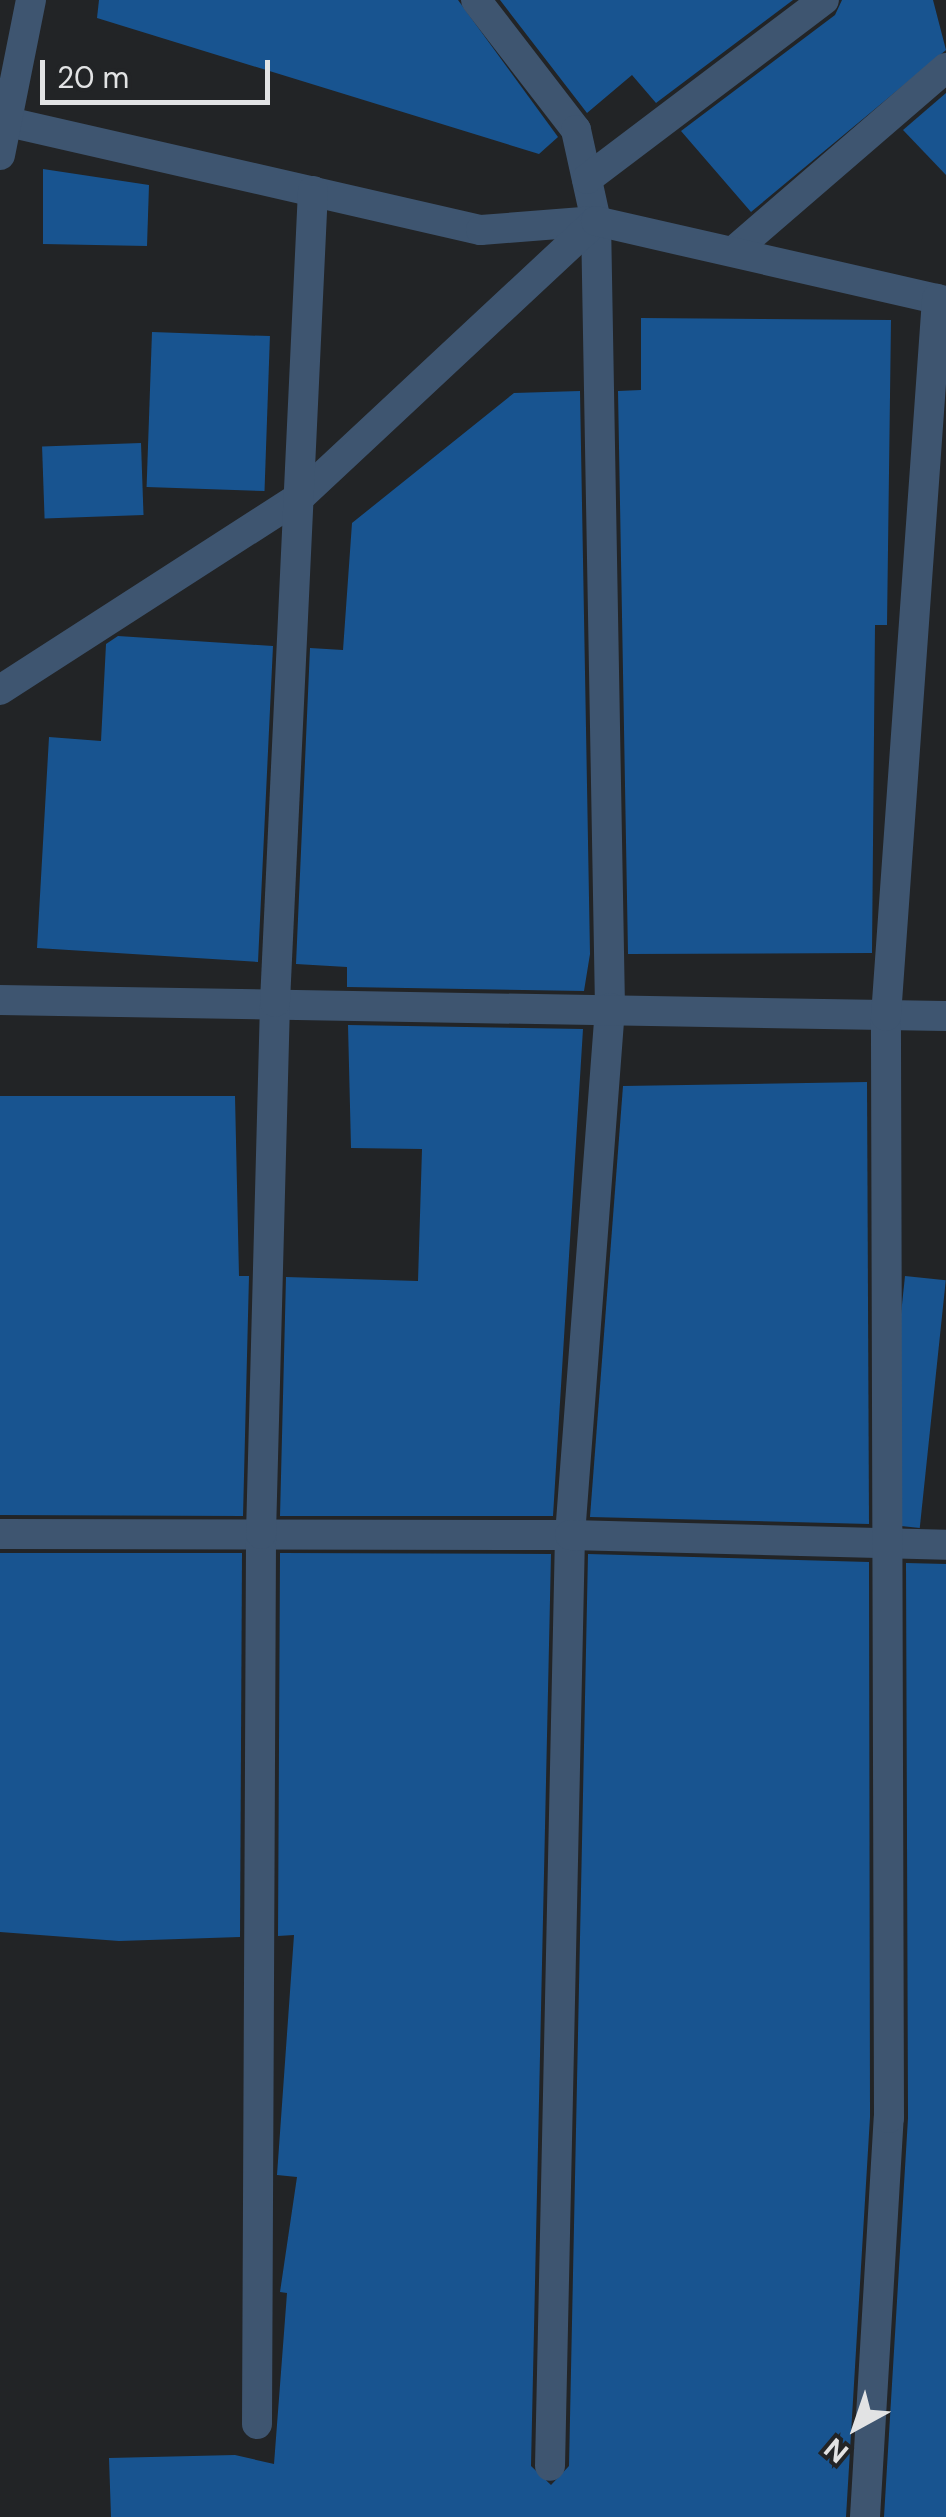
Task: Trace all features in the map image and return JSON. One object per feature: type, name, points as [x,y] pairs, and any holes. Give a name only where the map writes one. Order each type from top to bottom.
[{"type":"street","points":[[0,155],[3,121],[30,0]]},
{"type":"street","points":[[476,0],[576,130],[596,222],[610,1008],[570,1535],[550,2466]]},
{"type":"street","points":[[587,179],[824,0]]},
{"type":"street","points":[[736,249],[946,68]]},
{"type":"street","points":[[3,121],[481,230],[596,222],[736,249],[941,300],[886,1016],[889,2118],[865,2517]]},
{"type":"street","points":[[258,2424],[261,1534],[274,1002],[314,191]]},
{"type":"street","points":[[0,690],[301,496],[596,222]]},
{"type":"street","points":[[0,1000],[946,1016]]},
{"type":"street","points":[[0,1534],[570,1535],[946,1546]]},
{"type":"building","points":[[99,0],[458,0],[558,137],[539,154],[97,18]]},
{"type":"building","points":[[500,0],[793,0],[656,103],[632,75],[587,113]]},
{"type":"building","points":[[842,0],[933,0],[946,50],[751,212],[681,131],[835,15]]},
{"type":"building","points":[[946,93],[946,175],[903,130]]},
{"type":"building","points":[[43,169],[149,185],[147,246],[43,244]]},
{"type":"building","points":[[641,318],[891,320],[887,625],[875,625],[872,953],[628,954],[618,391],[641,390]]},
{"type":"building","points":[[152,332],[270,336],[265,491],[147,487]]},
{"type":"building","points":[[580,391],[590,954],[584,991],[347,987],[347,967],[296,964],[310,648],[343,650],[352,523],[514,393]]},
{"type":"building","points":[[141,443],[144,515],[45,518],[42,446]]},
{"type":"building","points":[[118,636],[273,646],[258,962],[37,948],[49,737],[101,741],[106,644]]},
{"type":"building","points":[[348,1025],[583,1029],[553,1516],[280,1516],[286,1277],[418,1281],[422,1149],[351,1148]]},
{"type":"building","points":[[867,1082],[869,1524],[590,1517],[623,1086]]},
{"type":"building","points":[[0,1096],[235,1096],[239,1276],[249,1276],[243,1516],[0,1515]]},
{"type":"building","points":[[905,1276],[946,1280],[920,1528],[879,1524]]},
{"type":"building","points":[[0,1553],[242,1553],[240,1937],[119,1941],[0,1932]]},
{"type":"building","points":[[280,1553],[551,1554],[531,2466],[551,2485],[569,2466],[588,1554],[869,1562],[870,2117],[846,2517],[111,2517],[109,2458],[235,2455],[274,2464],[287,2293],[280,2292],[297,2177],[277,2175],[294,1935],[278,1936]]},
{"type":"building","points":[[906,1563],[946,1564],[946,2517],[884,2517],[908,2118]]}]
